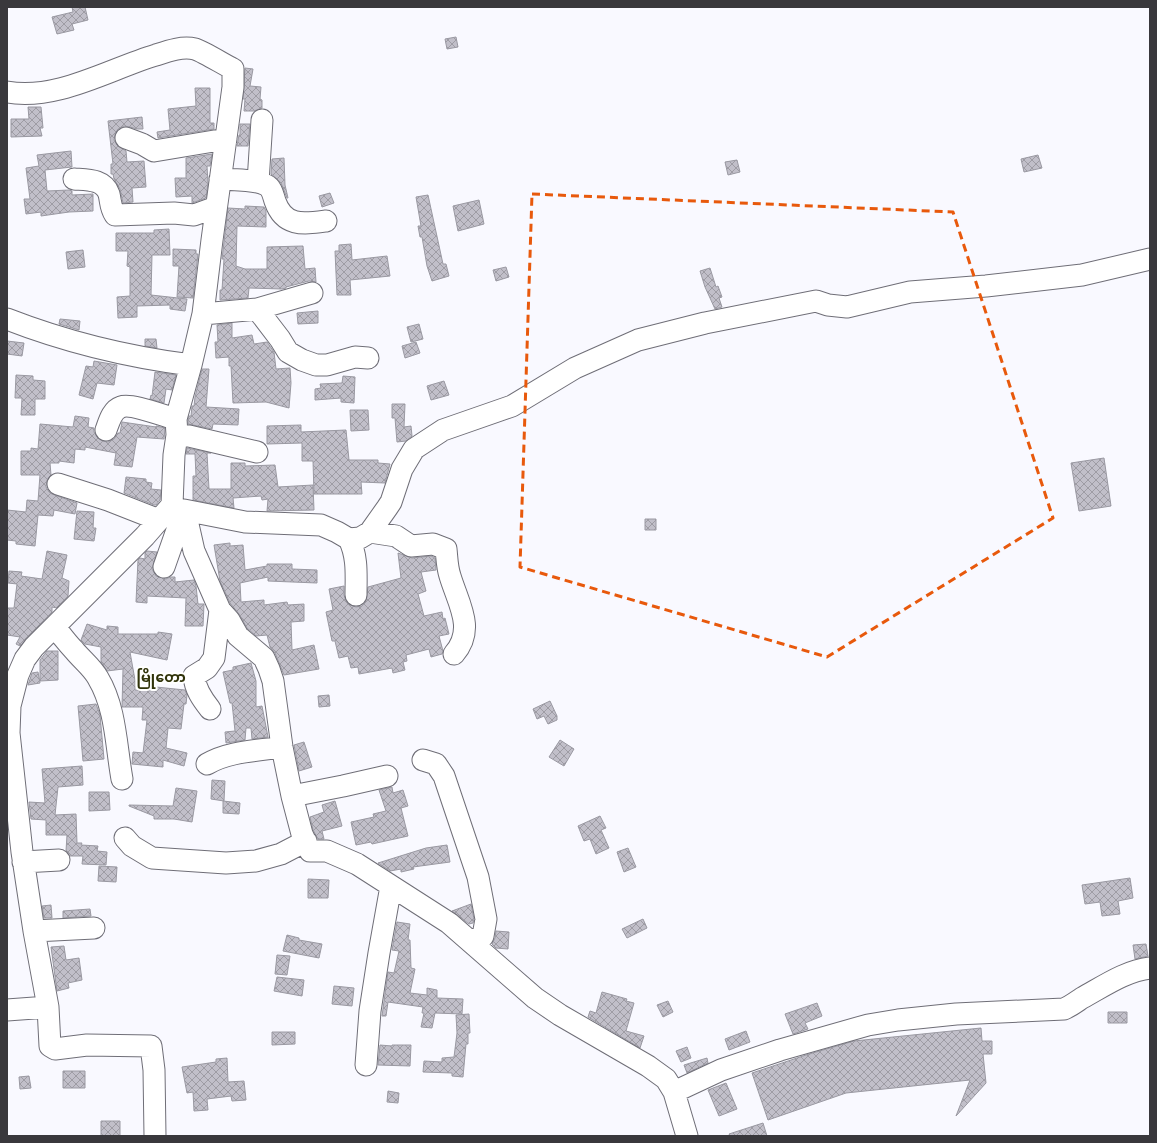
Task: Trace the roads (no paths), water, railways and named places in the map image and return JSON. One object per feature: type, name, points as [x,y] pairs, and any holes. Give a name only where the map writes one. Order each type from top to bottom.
[{"type":"street","points":[[7,92],[18,94],[45,92],[74,85],[134,61],[175,49],[194,49],[233,69],[233,87],[203,314],[176,427],[174,455],[178,507],[194,551],[220,610],[229,620],[238,636],[264,658],[269,669],[273,681],[282,747],[292,796],[302,834],[310,850],[314,852],[328,851],[342,856],[449,923],[535,998],[560,1015],[648,1066],[666,1079],[674,1092],[687,1136]]},
{"type":"street","points":[[258,182],[262,120]]},
{"type":"street","points":[[126,138],[142,144],[154,151],[226,139]]},
{"type":"street","points":[[74,179],[93,180],[103,184],[108,194],[110,208],[115,215],[174,213],[194,215],[216,207]]},
{"type":"street","points":[[220,179],[258,182],[266,185],[271,189],[277,207],[289,220],[305,224],[326,221]]},
{"type":"street","points":[[349,539],[360,538],[370,532],[391,502],[402,469],[414,449],[443,430],[512,406],[575,368],[638,340],[705,323],[816,301],[828,305],[847,307],[910,292],[986,286],[1082,275],[1150,259]]},
{"type":"street","points":[[203,314],[257,309],[312,293]]},
{"type":"street","points":[[257,309],[288,352],[302,360],[316,365],[327,365],[355,357],[368,358]]},
{"type":"street","points":[[7,319],[30,328],[118,353],[191,365]]},
{"type":"street","points":[[106,430],[112,414],[121,407],[133,406],[176,427],[189,436],[257,452]]},
{"type":"street","points":[[58,484],[108,500],[158,520]]},
{"type":"street","points":[[164,567],[178,507]]},
{"type":"street","points":[[155,1136],[154,1070],[151,1046],[87,1045],[55,1049],[50,1046],[48,1007],[34,931],[17,856],[8,734],[12,674],[34,647],[145,536],[158,520],[178,507],[245,522],[321,525],[337,532],[349,539],[354,549],[356,562],[356,595]]},
{"type":"street","points":[[370,532],[396,536],[411,546],[433,544],[446,549],[450,575],[466,626],[460,647],[454,654]]},
{"type":"street","points":[[210,710],[200,698],[194,683],[194,676],[207,668],[214,658],[220,610]]},
{"type":"street","points":[[54,626],[74,651],[88,664],[98,678],[107,696],[112,713],[122,779]]},
{"type":"street","points":[[207,764],[218,758],[233,754],[282,747]]},
{"type":"street","points":[[423,760],[436,764],[444,776],[478,877],[486,919],[483,936],[470,941]]},
{"type":"street","points":[[292,796],[387,776]]},
{"type":"street","points":[[125,838],[132,846],[152,858],[226,863],[256,862],[281,854],[306,841]]},
{"type":"street","points":[[17,856],[59,860]]},
{"type":"street","points":[[366,1065],[371,1004],[391,886]]},
{"type":"street","points":[[34,931],[94,928]]},
{"type":"street","points":[[674,1092],[721,1070],[780,1050],[868,1025],[898,1020],[956,1014],[1064,1009],[1113,980],[1139,969],[1150,968]]},
{"type":"street","points":[[7,1010],[48,1007]]},
{"type":"district","name":"မြိုတော","points":[[161,676]]}]
